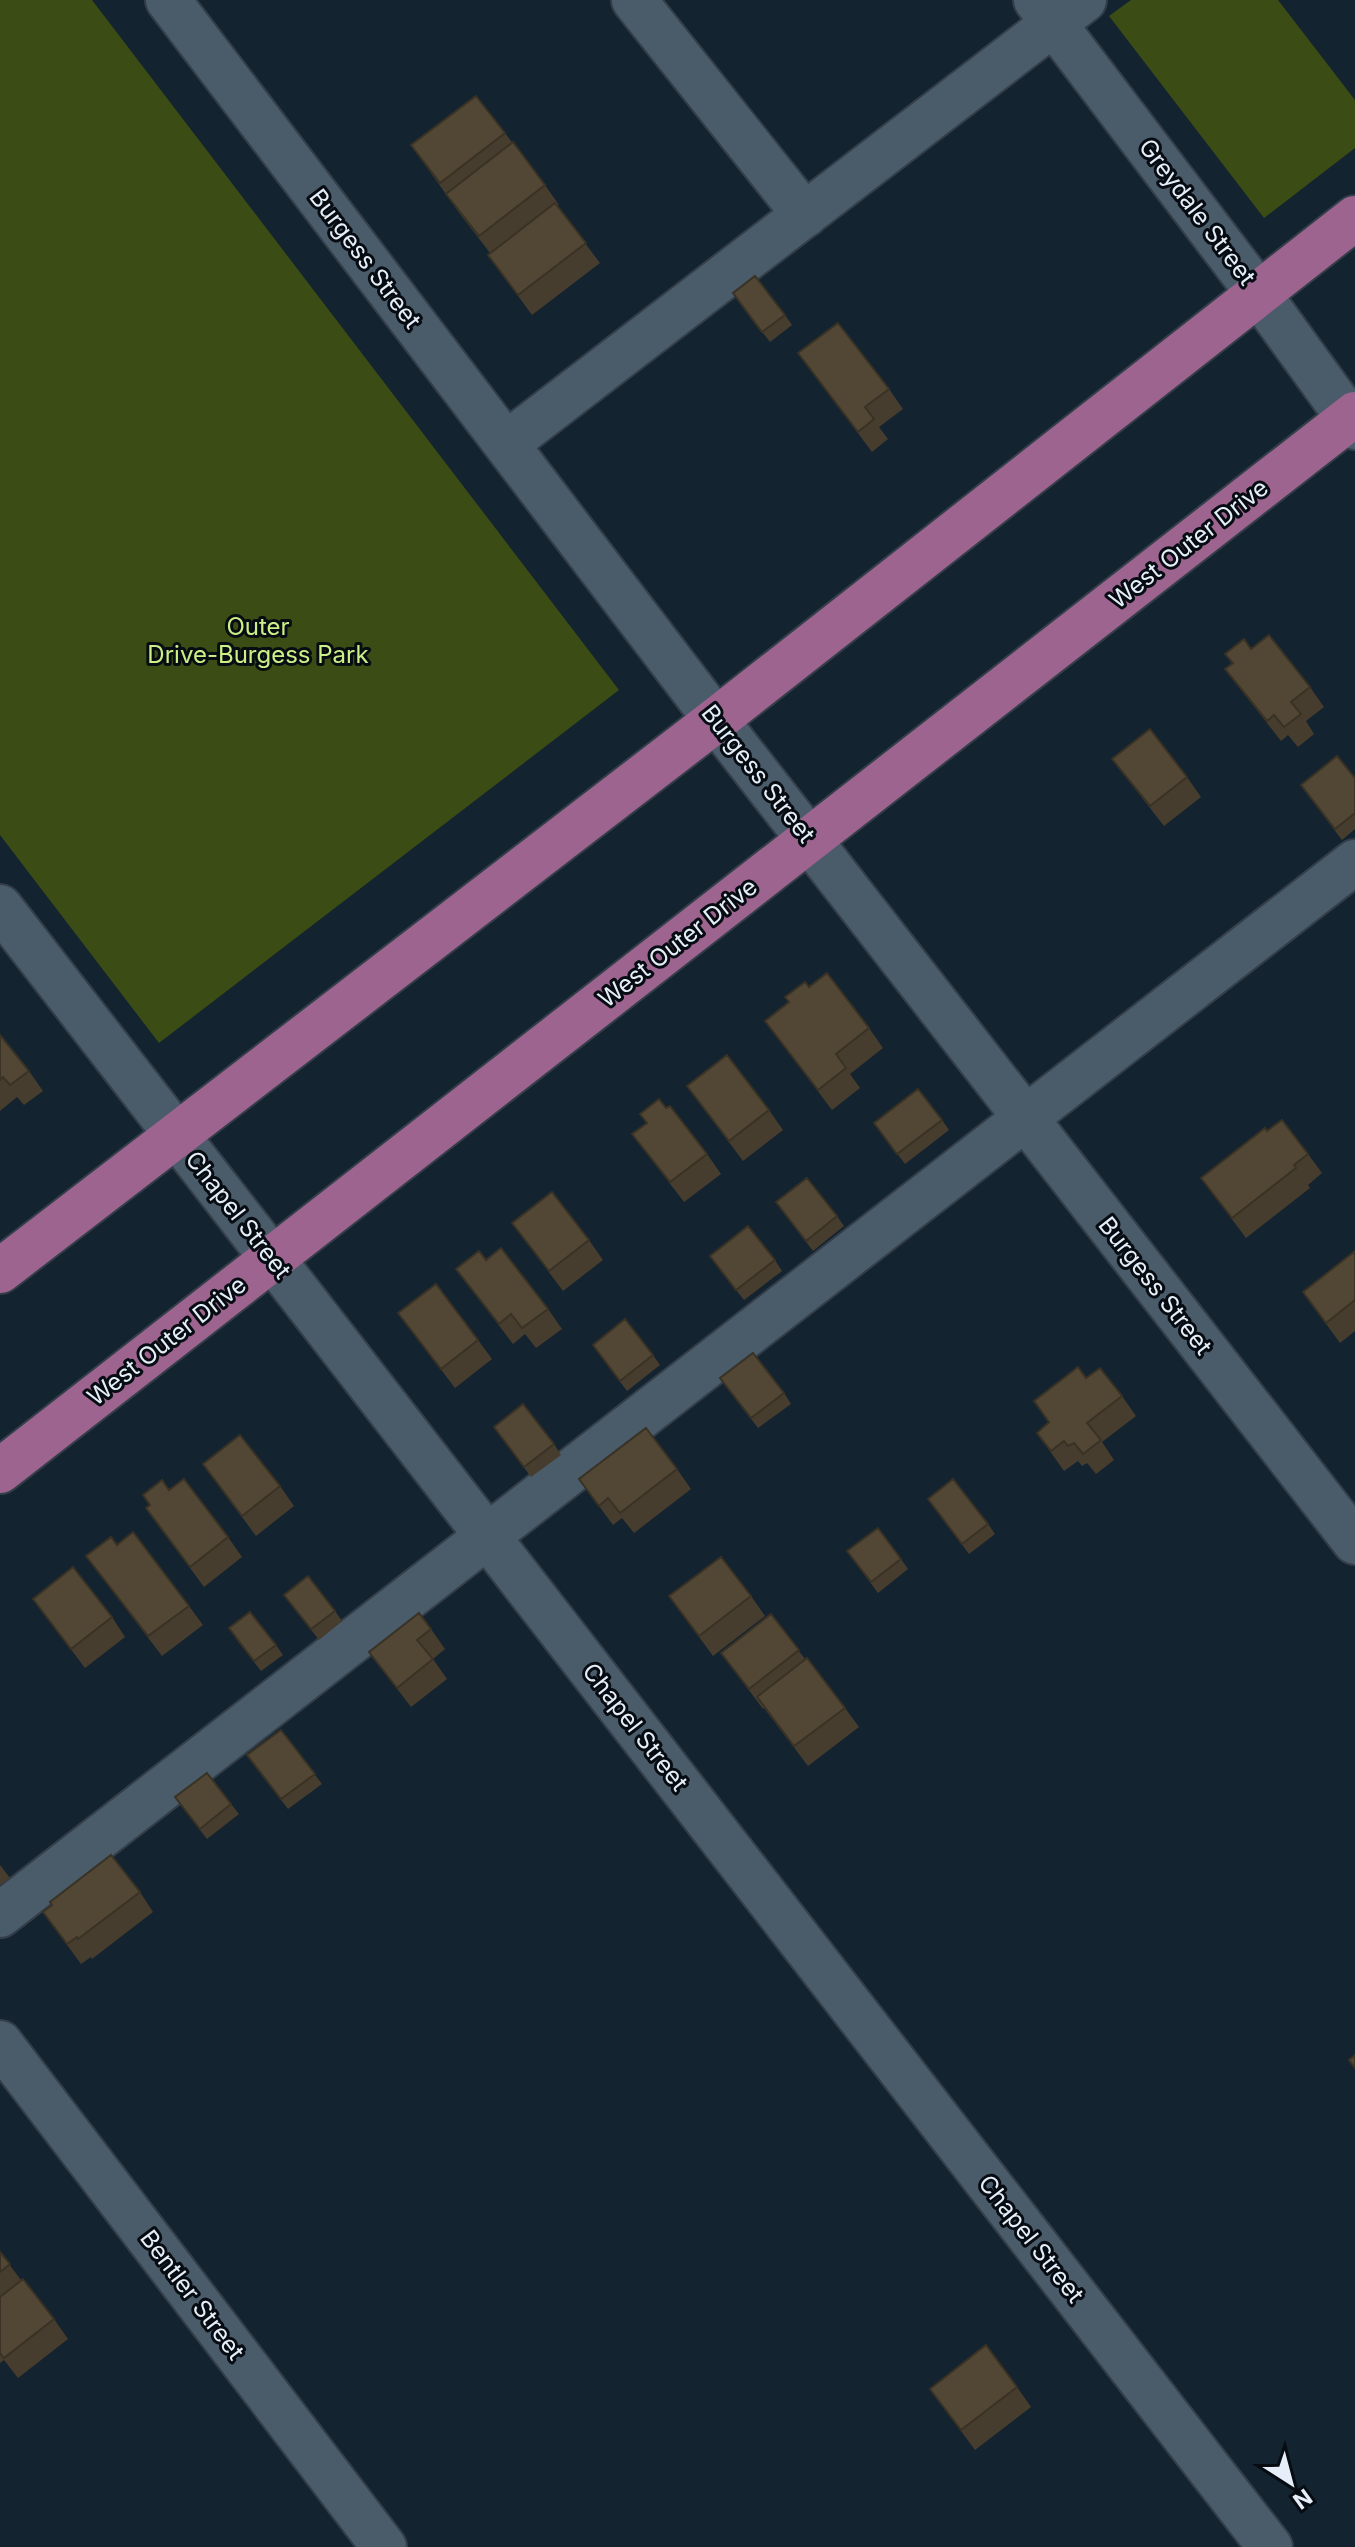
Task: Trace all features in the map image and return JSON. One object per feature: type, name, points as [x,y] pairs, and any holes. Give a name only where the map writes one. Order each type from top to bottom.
[{"type":"main road","points":[[0,1271],[716,720],[1355,218]]},
{"type":"main road","name":"West Outer Drive","points":[[0,1471],[1353,420]]},
{"type":"street","name":"Burgess Street","points":[[168,0],[716,720],[1355,1542]]},
{"type":"street","points":[[634,0],[805,215]]},
{"type":"street","points":[[506,444],[805,215],[1058,8]]},
{"type":"street","name":"Greydale Street","points":[[1058,8],[1258,293],[1353,420]]},
{"type":"street","points":[[0,1915],[1355,862]]},
{"type":"street","name":"Chapel Street","points":[[0,907],[1270,2547]]},
{"type":"street","name":"Bentler Street","points":[[0,2043],[384,2547]]},
{"type":"green space","name":"Outer Drive-Burgess Park","points":[[0,0],[92,0],[619,690],[159,1043],[0,835]]},
{"type":"green space","points":[[1131,0],[1278,0],[1355,100],[1355,148],[1264,218],[1109,16]]},
{"type":"building","points":[[476,96],[505,133],[440,183],[411,145]]},
{"type":"building","points":[[513,142],[545,185],[479,236],[446,194]]},
{"type":"building","points":[[555,203],[586,243],[518,295],[488,255]]},
{"type":"building","points":[[755,276],[785,315],[762,332],[733,293]]},
{"type":"building","points":[[838,323],[889,389],[865,407],[874,419],[858,432],[798,353]]},
{"type":"building","points":[[1269,635],[1310,687],[1291,702],[1301,714],[1284,727],[1274,715],[1267,721],[1225,669],[1233,663],[1225,654],[1244,639],[1251,649]]},
{"type":"building","points":[[1150,729],[1187,777],[1150,806],[1112,759]]},
{"type":"building","points":[[1337,756],[1355,778],[1355,813],[1335,829],[1301,785]]},
{"type":"building","points":[[827,973],[869,1028],[836,1054],[846,1068],[818,1090],[765,1021],[789,1002],[785,997],[805,982],[809,987]]},
{"type":"building","points":[[0,1035],[29,1071],[10,1085],[3,1077],[0,1080]]},
{"type":"building","points":[[727,1055],[769,1110],[729,1141],[687,1086]]},
{"type":"building","points":[[918,1089],[942,1120],[897,1154],[874,1123]]},
{"type":"building","points":[[659,1099],[666,1108],[670,1106],[707,1154],[670,1182],[632,1134],[647,1123],[640,1114]]},
{"type":"building","points":[[1282,1120],[1308,1154],[1294,1165],[1296,1168],[1232,1218],[1201,1178],[1265,1128],[1267,1131]]},
{"type":"building","points":[[807,1178],[837,1216],[806,1241],[776,1202]]},
{"type":"building","points":[[552,1192],[589,1240],[549,1271],[512,1223]]},
{"type":"building","points":[[748,1226],[775,1260],[736,1290],[710,1256]]},
{"type":"building","points":[[501,1248],[548,1309],[522,1328],[511,1314],[499,1324],[456,1269],[479,1251],[486,1260]]},
{"type":"building","points":[[1355,1251],[1355,1300],[1326,1323],[1303,1292]]},
{"type":"building","points":[[436,1284],[478,1340],[441,1369],[398,1313]]},
{"type":"building","points":[[625,1319],[653,1355],[620,1381],[593,1345]]},
{"type":"building","points":[[753,1353],[784,1393],[751,1418],[720,1378]]},
{"type":"building","points":[[1078,1367],[1086,1378],[1100,1368],[1122,1396],[1087,1423],[1101,1440],[1083,1454],[1074,1443],[1068,1446],[1064,1441],[1051,1451],[1037,1433],[1049,1422],[1034,1401]]},
{"type":"building","points":[[523,1404],[554,1444],[524,1467],[494,1427]]},
{"type":"building","points":[[646,1428],[677,1469],[620,1513],[608,1498],[599,1506],[579,1479]]},
{"type":"building","points":[[240,1435],[280,1486],[242,1516],[203,1464]]},
{"type":"building","points":[[184,1479],[228,1537],[190,1567],[146,1508],[150,1505],[143,1495],[162,1480],[169,1490]]},
{"type":"building","points":[[953,1479],[988,1524],[962,1544],[928,1499]]},
{"type":"building","points":[[878,1528],[901,1559],[871,1582],[847,1551]]},
{"type":"building","points":[[133,1532],[189,1606],[148,1636],[86,1556],[111,1537],[117,1545]]},
{"type":"building","points":[[721,1557],[751,1596],[699,1636],[669,1596]]},
{"type":"building","points":[[73,1567],[112,1617],[71,1649],[33,1599]]},
{"type":"building","points":[[308,1576],[335,1611],[311,1629],[284,1595]]},
{"type":"building","points":[[250,1612],[276,1645],[254,1661],[229,1628]]},
{"type":"building","points":[[419,1613],[431,1629],[417,1640],[433,1659],[397,1688],[369,1652]]},
{"type":"building","points":[[771,1614],[799,1650],[749,1689],[721,1653]]},
{"type":"building","points":[[807,1658],[845,1708],[794,1746],[757,1697]]},
{"type":"building","points":[[281,1730],[315,1774],[281,1799],[247,1755]]},
{"type":"building","points":[[207,1773],[231,1804],[200,1829],[175,1797]]},
{"type":"building","points":[[111,1855],[140,1892],[67,1944],[43,1912],[52,1905],[50,1902]]},
{"type":"building","points":[[0,2252],[10,2264],[0,2272]]},
{"type":"building","points":[[23,2279],[54,2319],[4,2358],[0,2353],[0,2297]]},
{"type":"building","points":[[986,2345],[1017,2387],[961,2430],[930,2389]]}]
